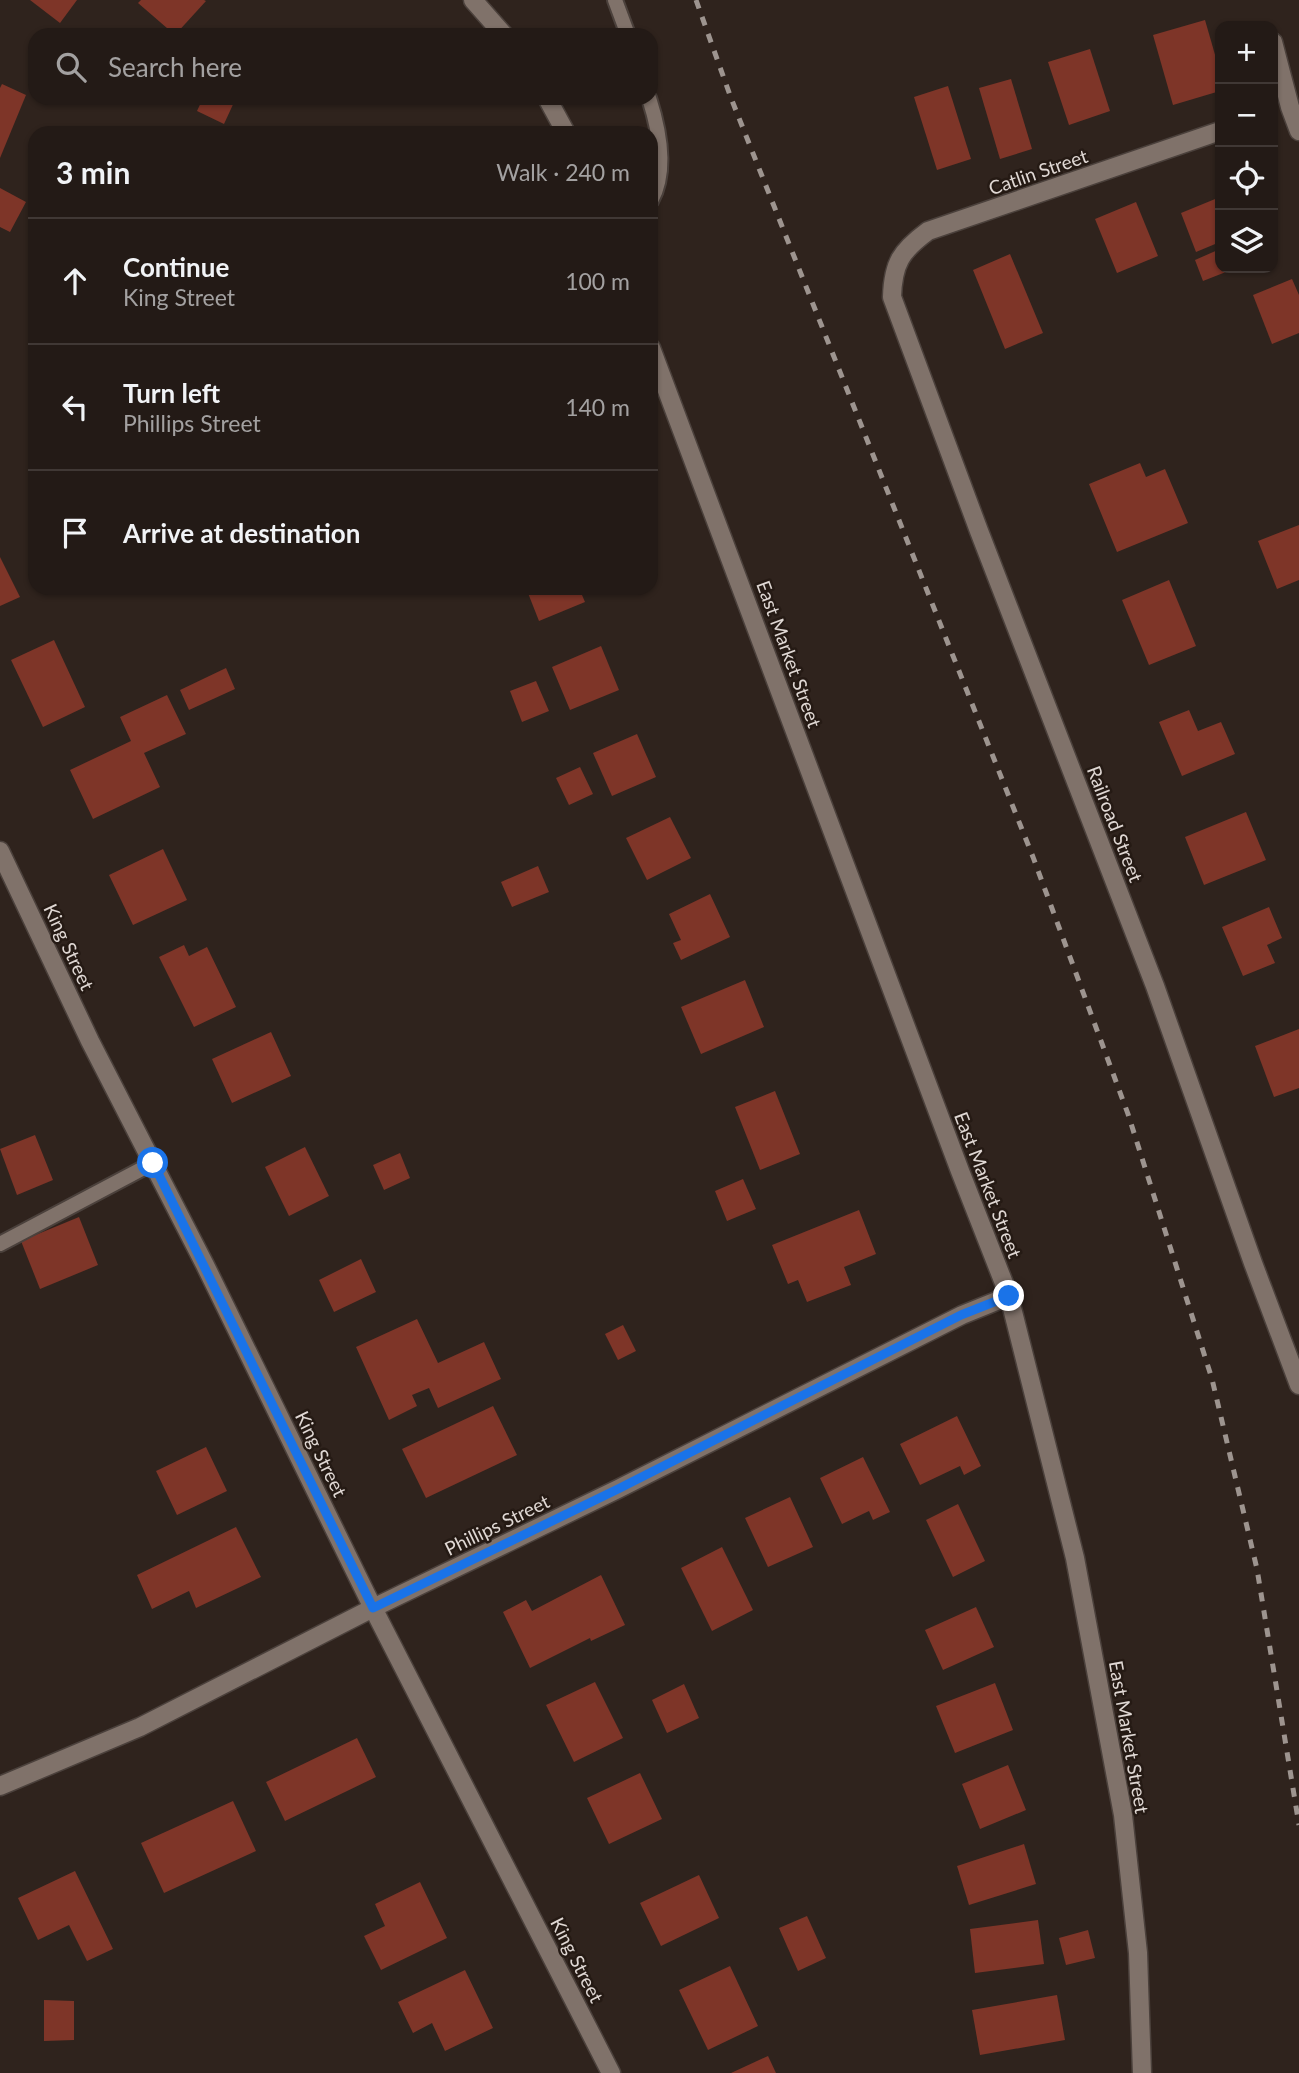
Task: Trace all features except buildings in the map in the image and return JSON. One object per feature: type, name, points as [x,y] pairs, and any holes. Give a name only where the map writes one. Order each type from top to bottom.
[{"type":"street","points":[[473,0],[498,28]]},
{"type":"street","points":[[1278,61],[1299,131]]},
{"type":"street","points":[[551,105],[562,126]]},
{"type":"street","points":[[1278,111],[1290,107]]},
{"type":"street","name":"Catlin Street","points":[[892,280],[897,262],[907,247],[928,231],[1215,133]]},
{"type":"street","name":"Railroad Street","points":[[892,280],[896,315],[903,326],[979,531],[1155,986],[1252,1263],[1299,1385]]},
{"type":"street","name":"East Market Street","points":[[658,367],[950,1146],[1009,1296],[1075,1558],[1123,1815],[1138,1953],[1142,2073]]},
{"type":"street","name":"King Street","points":[[0,851],[90,1041],[373,1608],[611,2073]]},
{"type":"street","name":"Phillips Street","points":[[0,1786],[140,1727],[961,1315],[1009,1296]]},
{"type":"lane","points":[[615,0],[625,28]]},
{"type":"lane","points":[[650,105],[654,126]]},
{"type":"lane","points":[[658,147],[661,163],[658,174]]},
{"type":"lane","points":[[0,1244],[153,1163]]},
{"type":"railway","points":[[696,0],[731,98],[1033,857],[1128,1114],[1212,1379],[1257,1569],[1299,1825]]},
{"type":"route","points":[[153,1163],[373,1608],[618,1489],[961,1315],[1009,1296]]}]
